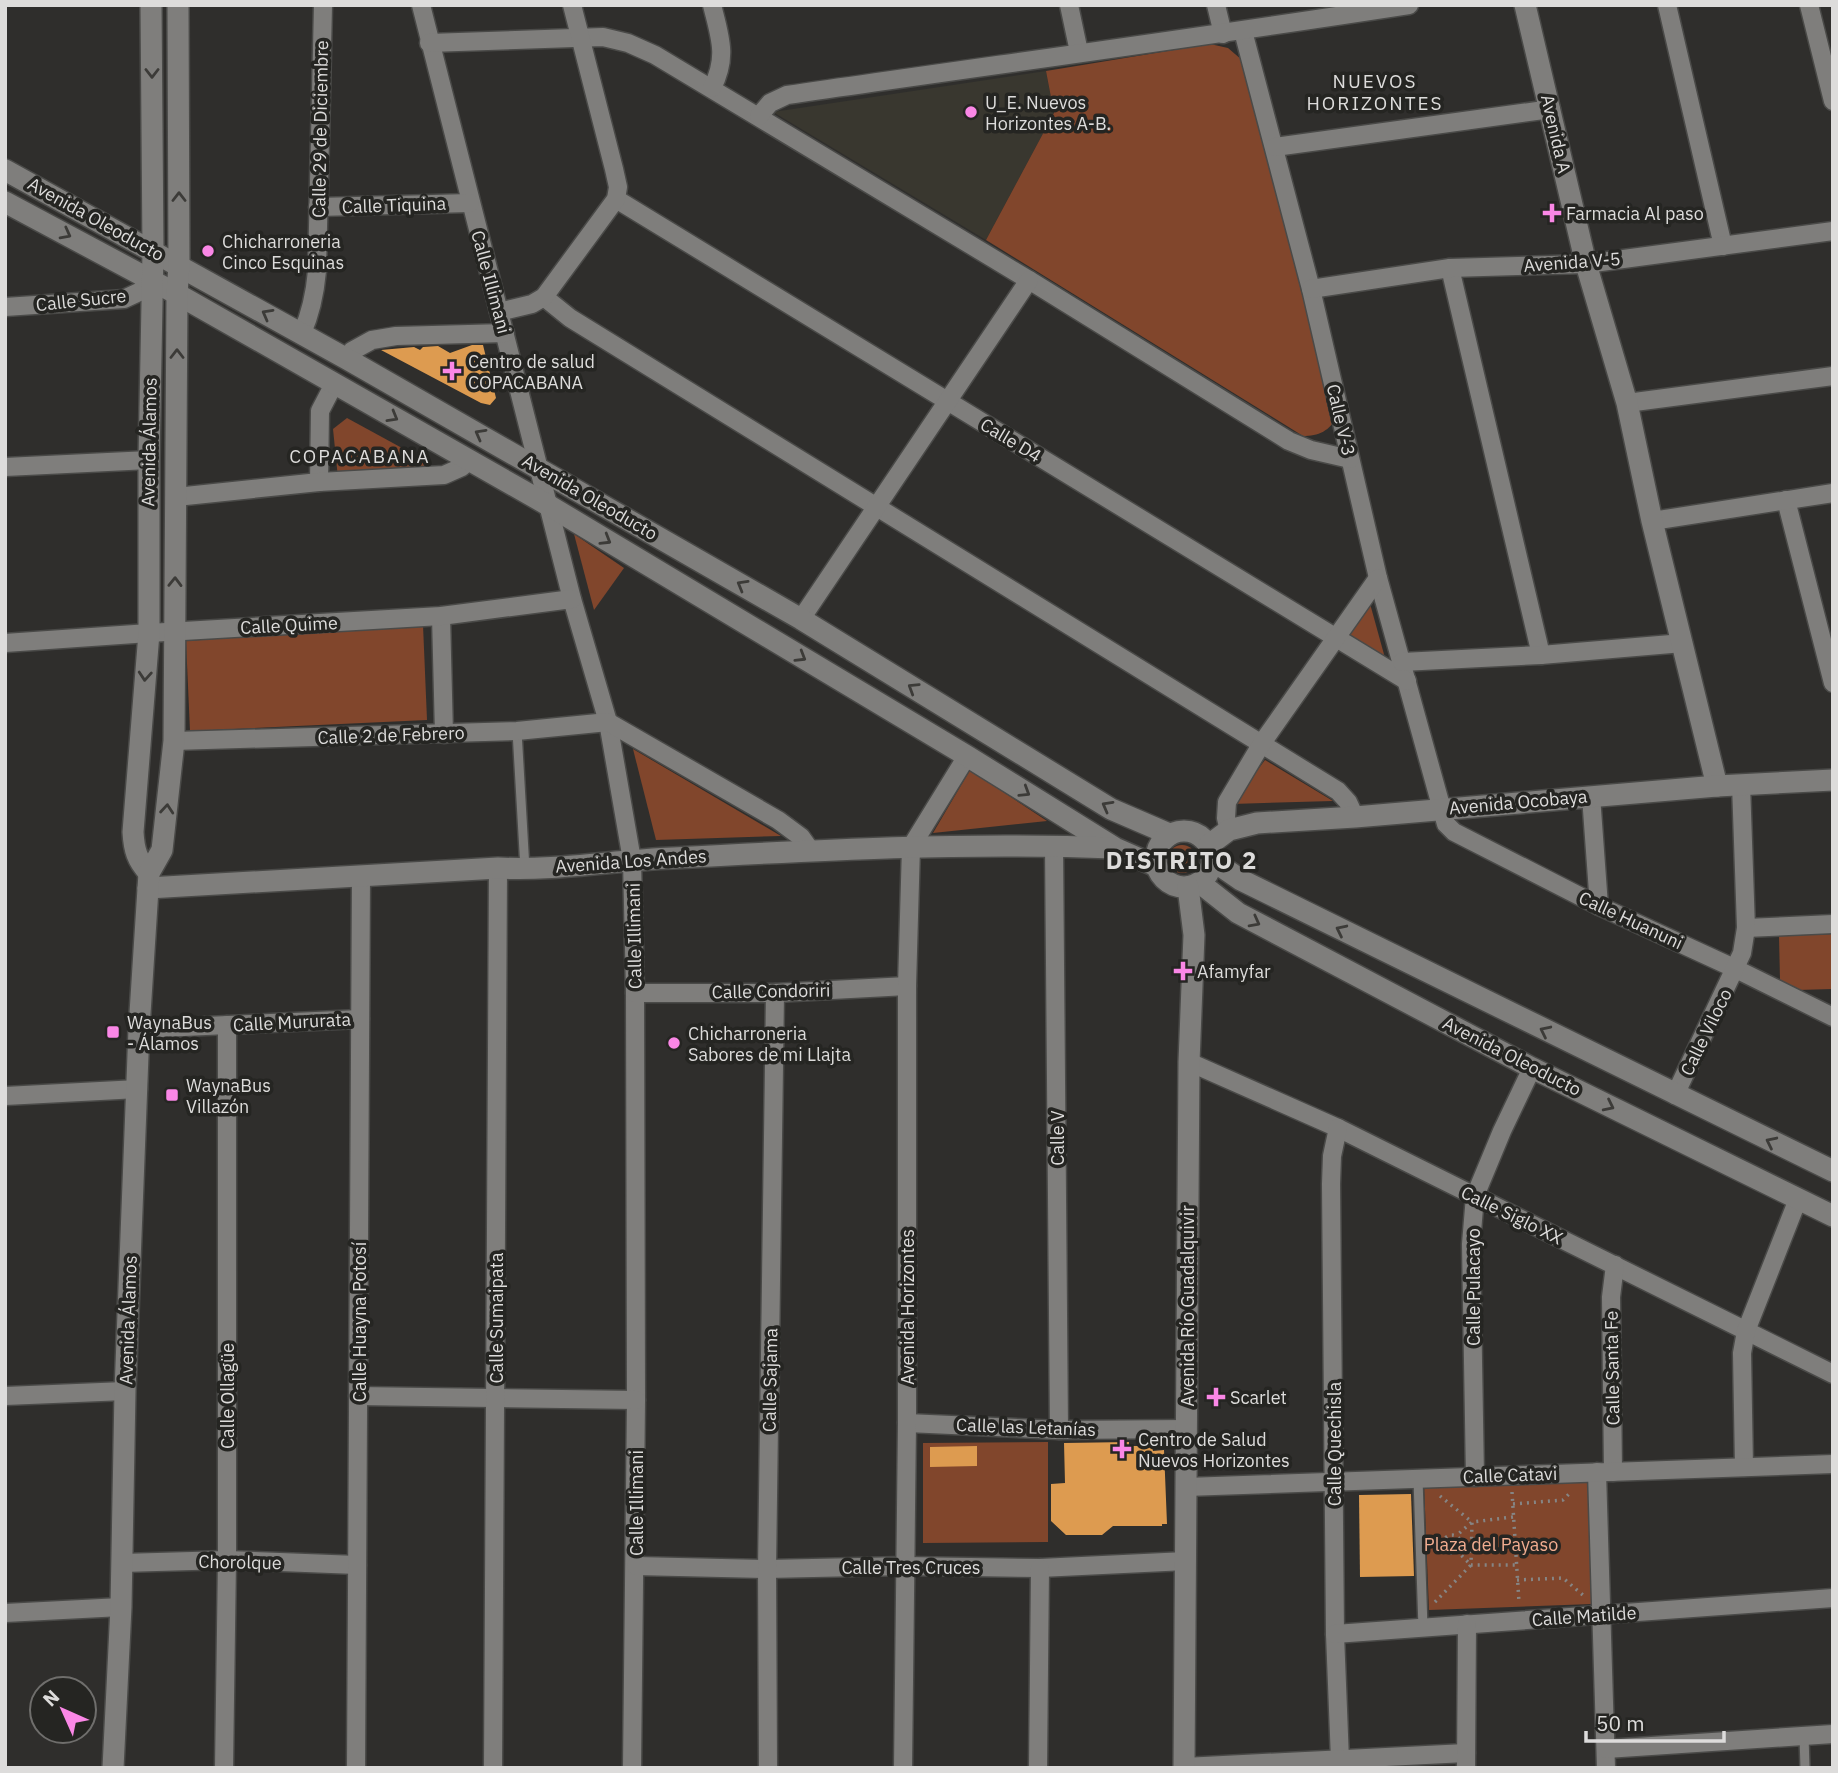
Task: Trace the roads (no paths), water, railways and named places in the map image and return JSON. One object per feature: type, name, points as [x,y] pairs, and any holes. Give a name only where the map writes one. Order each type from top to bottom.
[{"type":"street","name":"Avenida Álamos","points":[[148,881],[134,850],[133,832],[149,633],[153,251],[151,5]]},
{"type":"street","name":"Avenida Álamos","points":[[113,1768],[121,1607],[125,1391],[139,1029],[148,881],[162,850],[174,741],[179,265],[178,5]]},
{"type":"street","name":"Calle 29 de Diciembre","points":[[302,334],[314,296],[317,271],[323,5]]},
{"type":"street","name":"Calle Illimani","points":[[421,5],[572,599],[608,722],[632,860],[636,1400],[632,1768]]},
{"type":"street","points":[[499,312],[532,304],[544,297],[616,199],[618,187],[614,169],[572,5]]},
{"type":"street","points":[[712,5],[721,40],[722,60],[712,88]]},
{"type":"street","points":[[1069,5],[1079,52]]},
{"type":"street","points":[[1216,5],[1223,34]]},
{"type":"street","points":[[759,116],[770,103],[788,95],[1409,5]]},
{"type":"street","name":"Avenida A","points":[[1525,5],[1586,264],[1627,403],[1652,521],[1717,786]]},
{"type":"street","points":[[1667,5],[1723,246]]},
{"type":"street","points":[[1809,5],[1833,101]]},
{"type":"street","name":"Calle V-3","points":[[1243,31],[1311,289],[1378,578],[1442,808]]},
{"type":"street","points":[[429,43],[603,37],[628,43],[655,55],[1029,280],[1289,441],[1311,450],[1350,459]]},
{"type":"street","points":[[1275,147],[1551,109]]},
{"type":"street","name":"Avenida Oleoducto","points":[[5,170],[347,359],[801,619],[1111,809],[1169,834]]},
{"type":"street","name":"Calle D4","points":[[616,199],[1407,681]]},
{"type":"street","name":"Avenida Oleoducto","points":[[5,202],[152,280],[548,505],[967,756],[1115,848],[1156,866]]},
{"type":"street","name":"Calle Tiquina","points":[[318,207],[470,203]]},
{"type":"street","name":"Avenida V-5","points":[[1311,289],[1450,268],[1586,264],[1833,231]]},
{"type":"street","points":[[1450,268],[1541,655]]},
{"type":"street","name":"Calle Sucre","points":[[5,307],[124,299],[139,292],[152,280]]},
{"type":"street","points":[[801,619],[1029,280]]},
{"type":"street","points":[[544,297],[570,318],[1338,791],[1348,802],[1355,817]]},
{"type":"street","points":[[347,359],[359,345],[384,338],[505,332]]},
{"type":"street","points":[[1627,403],[1833,376]]},
{"type":"street","points":[[319,482],[320,411],[334,384]]},
{"type":"street","points":[[5,467],[149,460]]},
{"type":"street","points":[[176,497],[319,482],[444,475],[462,467],[468,460]]},
{"type":"street","points":[[1652,521],[1833,493]]},
{"type":"street","points":[[1786,500],[1833,683]]},
{"type":"street","points":[[1229,830],[1226,818],[1227,802],[1262,743],[1378,578]]},
{"type":"street","name":"Calle Quime","points":[[5,643],[441,616],[572,599]]},
{"type":"street","points":[[441,616],[444,734]]},
{"type":"street","points":[[1402,662],[1541,655],[1683,643]]},
{"type":"street","points":[[608,722],[778,820],[801,838],[811,851]]},
{"type":"street","name":"Calle 2 de Febrero","points":[[174,741],[517,731],[608,722]]},
{"type":"street","points":[[911,847],[967,756]]},
{"type":"street","name":"Avenida Ocobaya","points":[[1211,853],[1229,830],[1257,823],[1741,784],[1833,780]]},
{"type":"street","name":"Calle Viloco","points":[[1675,1095],[1742,953],[1746,928],[1741,784]]},
{"type":"street","points":[[1591,796],[1600,906]]},
{"type":"street","name":"Calle Huanuni","points":[[1442,808],[1446,824],[1454,832],[1600,906],[1833,1017]]},
{"type":"street","points":[[1177,831],[1195,833],[1211,853],[1211,869],[1194,885],[1177,887],[1168,883],[1160,876],[1156,866],[1160,843],[1169,834],[1177,831]]},
{"type":"street","name":"Calle V","points":[[1054,846],[1059,1430]]},
{"type":"street","name":"Avenida Los Andes","points":[[148,881],[525,869],[632,860],[911,847],[1115,848]]},
{"type":"street","name":"Avenida Horizontes","points":[[903,1768],[907,1423],[907,986],[911,847]]},
{"type":"street","name":"Avenida Oleoducto","points":[[1211,853],[1241,880],[1833,1171]]},
{"type":"street","name":"Calle Sumaipata","points":[[494,1768],[498,868]]},
{"type":"street","name":"Calle Huayna Potosí","points":[[356,1768],[361,876]]},
{"type":"street","name":"Avenida Oleoducto","points":[[1194,885],[1238,913],[1532,1068],[1833,1216]]},
{"type":"street","name":"Avenida Río Guadalquivir","points":[[1184,1767],[1189,1062],[1194,885]]},
{"type":"street","points":[[1746,928],[1833,924]]},
{"type":"street","name":"Calle Condoriri","points":[[635,993],[775,993],[907,986]]},
{"type":"street","name":"Calle Sajama","points":[[768,1768],[767,1569],[775,993]]},
{"type":"street","name":"Calle Mururata","points":[[139,1029],[360,1019]]},
{"type":"street","name":"Calle Ollagüe","points":[[224,1768],[227,1560],[227,1025]]},
{"type":"street","name":"Calle Siglo XX","points":[[1189,1062],[1338,1128],[1833,1374]]},
{"type":"street","name":"Calle Pulacayo","points":[[1475,1476],[1471,1244],[1475,1196],[1532,1068]]},
{"type":"street","points":[[5,1097],[138,1089]]},
{"type":"street","name":"Calle Quechisla","points":[[1338,1128],[1332,1156],[1331,1184],[1335,1634],[1340,1760]]},
{"type":"street","points":[[1744,1467],[1742,1353],[1746,1331],[1798,1199]]},
{"type":"street","name":"Calle Santa Fe","points":[[1606,1768],[1601,1615],[1611,1306],[1615,1265]]},
{"type":"street","points":[[5,1396],[125,1391]]},
{"type":"street","points":[[358,1396],[636,1400]]},
{"type":"street","name":"Calle las Letanías","points":[[907,1423],[1059,1430],[1186,1429]]},
{"type":"street","name":"Calle Catavi","points":[[1186,1487],[1833,1464]]},
{"type":"street","name":"Chorolque","points":[[122,1563],[227,1560],[358,1565]]},
{"type":"street","name":"Calle Tres Cruces","points":[[636,1566],[767,1569],[1040,1567],[1186,1561]]},
{"type":"street","points":[[1038,1768],[1040,1567]]},
{"type":"street","name":"Calle Matilde","points":[[1335,1634],[1833,1598]]},
{"type":"street","points":[[5,1613],[121,1607]]},
{"type":"street","points":[[1184,1767],[1340,1760],[1466,1760],[1467,1625]]},
{"type":"street","points":[[1606,1749],[1833,1734]]},
{"type":"lane","points":[[517,731],[525,869]]},
{"type":"lane","points":[[1419,1479],[1423,1628]]},
{"type":"lane","points":[[1804,1736],[1805,1768]]},
{"type":"place","name":"U_E. Nuevos Horizontes A-B.","points":[[971,112]]},
{"type":"place","name":"Farmacia Al paso","points":[[1552,213]]},
{"type":"place","name":"Chicharroneria Cinco Esquinas","points":[[208,251]]},
{"type":"place","name":"Centro de salud COPACABANA","points":[[452,371]]},
{"type":"place","name":"Afamyfar","points":[[1183,971]]},
{"type":"place","name":"WaynaBus - Álamos","points":[[113,1032]]},
{"type":"place","name":"Chicharroneria Sabores de mi Llajta","points":[[674,1043]]},
{"type":"place","name":"WaynaBus Villazón","points":[[172,1095]]},
{"type":"place","name":"Scarlet","points":[[1216,1397]]},
{"type":"place","name":"Centro de Salud Nuevos Horizontes","points":[[1122,1449]]},
{"type":"district","name":"NUEVOS HORIZONTES","points":[[1375,92]]},
{"type":"district","name":"COPACABANA","points":[[360,456]]},
{"type":"district","name":"DISTRITO 2","points":[[1182,860]]},
{"type":"park label","name":"Plaza del Payaso","points":[[1491,1544]]}]
